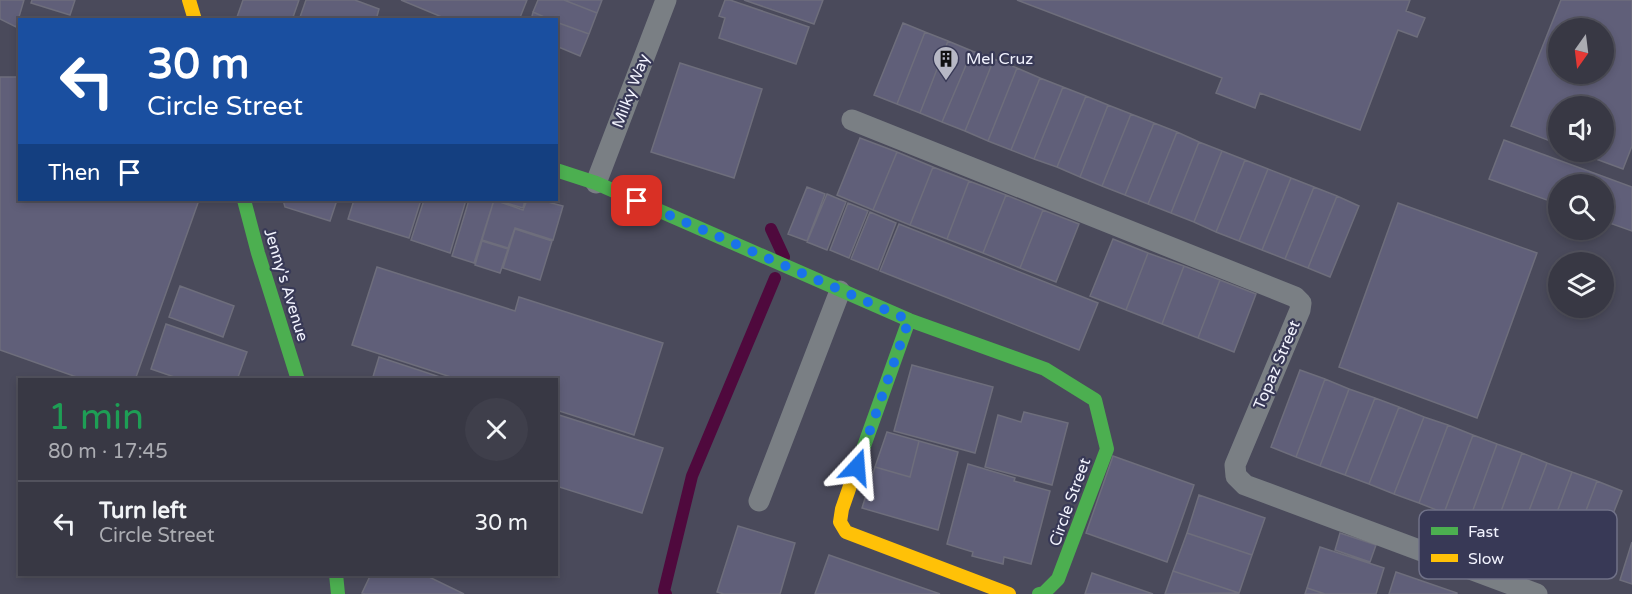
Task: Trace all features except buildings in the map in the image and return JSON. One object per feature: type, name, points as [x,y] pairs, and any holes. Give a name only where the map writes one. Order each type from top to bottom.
[{"type":"street","points":[[189,0],[194,18]]},
{"type":"street","name":"Circle Street","points":[[558,171],[596,183],[909,320],[1045,369],[1095,400],[1107,450],[1058,579],[1044,593],[1039,594]]},
{"type":"street","name":"Jenny's Avenue","points":[[244,201],[297,378]]},
{"type":"street","points":[[909,320],[842,508],[840,522],[846,532],[1009,594]]},
{"type":"street","points":[[336,576],[338,594]]},
{"type":"lane","name":"Milky Way","points":[[596,183],[666,0]]},
{"type":"lane","name":"Topaz Street","points":[[852,120],[1295,297],[1301,303],[1300,310],[1235,465],[1236,476],[1245,485],[1419,550]]},
{"type":"lane","points":[[759,501],[840,291]]},
{"type":"lane","name":"Topaz Street","points":[[1498,579],[1538,594]]},
{"type":"waterway","points":[[771,229],[784,257]]},
{"type":"waterway","points":[[666,594],[664,591],[692,476],[775,278]]},
{"type":"traffic: fast","points":[[558,171],[596,183],[909,320],[858,463]]},
{"type":"traffic: fast","points":[[244,201],[297,378]]},
{"type":"traffic: fast","points":[[909,320],[1045,369],[1095,400],[1107,449],[1058,579],[1044,593],[1039,594]]},
{"type":"traffic: fast","points":[[336,576],[338,594]]},
{"type":"traffic: slow","points":[[189,0],[194,18]]},
{"type":"traffic: slow","points":[[858,463],[842,509],[840,522],[846,532],[1009,594]]},
{"type":"place","name":"Mel Cruz","points":[[946,82]]},
{"type":"route","points":[[637,201],[909,320],[857,467]]}]
